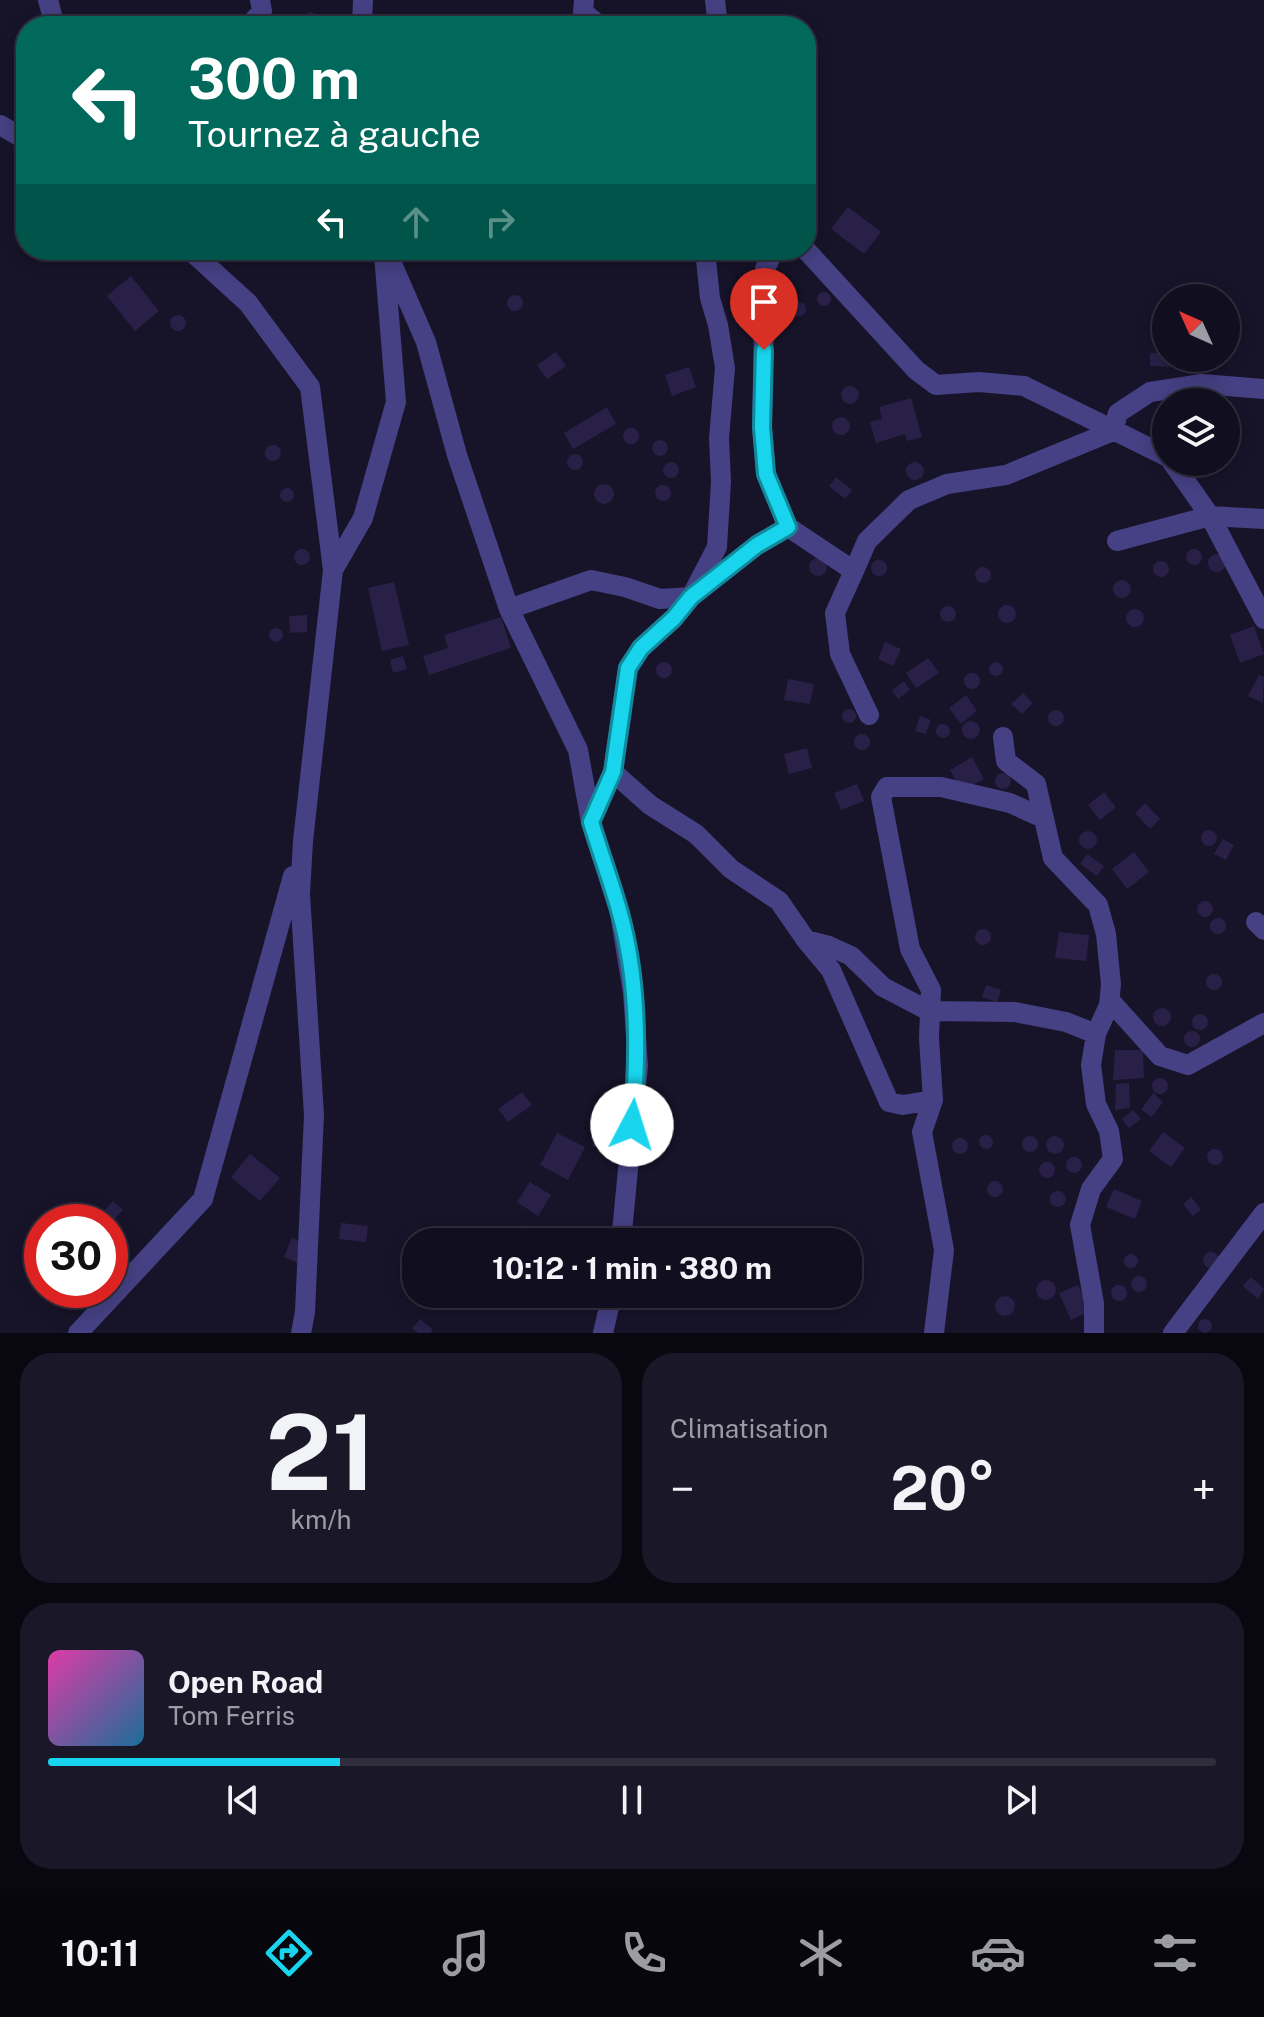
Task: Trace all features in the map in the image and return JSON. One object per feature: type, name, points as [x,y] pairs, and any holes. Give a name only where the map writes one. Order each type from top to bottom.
[{"type":"street","points":[[201,260],[248,303],[310,387],[333,570],[300,894],[314,1115],[305,1312],[301,1333]]},
{"type":"street","points":[[333,570],[363,518],[396,402],[384,260]]},
{"type":"street","points":[[389,260],[426,342],[457,455],[509,609],[578,750],[591,822],[620,913],[633,993],[638,1066],[622,1228]]},
{"type":"street","points":[[591,822],[613,772],[628,668],[641,648],[674,618],[691,597],[717,547],[721,482],[719,438],[725,368],[710,298],[706,260]]},
{"type":"street","points":[[769,260],[765,269],[762,427],[766,474],[788,527],[854,571]]},
{"type":"street","points":[[815,260],[916,370],[936,385],[979,382],[1024,386],[1152,449]]},
{"type":"street","points":[[1113,431],[1118,413],[1150,392],[1202,384],[1264,389]]},
{"type":"street","points":[[869,715],[840,654],[835,613],[867,541],[909,500],[947,484],[1006,475],[1113,431]]},
{"type":"street","points":[[1182,476],[1210,516],[1264,619]]},
{"type":"street","points":[[1117,541],[1210,516],[1264,519]]},
{"type":"street","points":[[509,609],[591,580],[660,599],[691,597],[757,545],[788,527]]},
{"type":"street","points":[[1003,737],[1006,761],[1036,784],[1053,858],[1098,905],[1106,934],[1111,984],[1109,1005],[1096,1034],[1091,1065],[1096,1104],[1109,1131],[1113,1159],[1091,1189],[1080,1225],[1094,1303],[1094,1333]]},
{"type":"street","points":[[613,772],[650,805],[696,834],[731,869],[779,901],[831,970],[889,1102],[903,1105],[933,1100]]},
{"type":"street","points":[[934,1333],[944,1250],[922,1132],[933,1100],[931,990],[910,949],[881,797],[887,787],[941,787],[1010,803],[1043,818]]},
{"type":"street","points":[[78,1333],[203,1199],[303,841]]},
{"type":"street","points":[[806,940],[851,956],[883,987],[929,1011],[1015,1012],[1066,1022],[1096,1034]]},
{"type":"street","points":[[1109,1005],[1114,1005],[1160,1056],[1188,1065],[1264,1023]]},
{"type":"street","points":[[1173,1333],[1264,1213]]},
{"type":"street","points":[[603,1333],[609,1308]]},
{"type":"building","points":[[848,207],[881,232],[864,254],[831,229]]},
{"type":"building","points":[[131,276],[159,311],[135,331],[107,296]]},
{"type":"building","points":[[824,292],[831,299],[824,306],[817,299]]},
{"type":"building","points":[[512,295],[518,295],[523,303],[521,309],[512,311],[507,306],[507,300]]},
{"type":"building","points":[[799,302],[806,309],[799,316],[792,309]]},
{"type":"building","points":[[178,315],[184,317],[184,329],[178,331],[172,329],[170,323],[172,317]]},
{"type":"building","points":[[556,352],[566,366],[547,379],[537,365]]},
{"type":"building","points":[[689,367],[696,387],[672,396],[665,375]]},
{"type":"building","points":[[850,386],[859,395],[850,404],[841,395]]},
{"type":"building","points":[[911,398],[922,437],[907,441],[905,434],[876,443],[870,422],[882,419],[879,407]]},
{"type":"building","points":[[607,407],[616,424],[573,449],[564,433]]},
{"type":"building","points":[[841,417],[850,426],[841,435],[832,426]]},
{"type":"building","points":[[631,428],[637,430],[637,442],[631,444],[625,442],[623,436],[625,430]]},
{"type":"building","points":[[660,440],[666,442],[666,454],[660,456],[654,454],[652,448],[654,442]]},
{"type":"building","points":[[273,445],[281,453],[273,461],[265,453]]},
{"type":"building","points":[[575,454],[583,462],[575,470],[567,462]]},
{"type":"building","points":[[671,462],[677,464],[677,476],[671,478],[665,476],[663,470],[665,464]]},
{"type":"building","points":[[915,462],[924,471],[915,480],[906,471]]},
{"type":"building","points":[[836,477],[852,490],[845,499],[829,486]]},
{"type":"building","points":[[604,484],[611,487],[614,494],[611,501],[604,504],[597,501],[594,494],[597,487]]},
{"type":"building","points":[[663,485],[669,487],[669,499],[663,501],[657,499],[655,493],[657,487]]},
{"type":"building","points":[[287,488],[294,495],[287,502],[280,495]]},
{"type":"building","points":[[299,549],[305,549],[310,557],[308,563],[299,565],[294,560],[294,554]]},
{"type":"building","points":[[1194,549],[1202,557],[1194,565],[1186,557]]},
{"type":"building","points":[[1217,554],[1226,563],[1217,572],[1208,563]]},
{"type":"building","points":[[818,558],[827,567],[818,576],[809,567]]},
{"type":"building","points":[[879,560],[887,568],[879,576],[871,568]]},
{"type":"building","points":[[1161,561],[1167,563],[1167,575],[1161,577],[1155,575],[1153,569],[1155,563]]},
{"type":"building","points":[[983,567],[991,575],[983,583],[975,575]]},
{"type":"building","points":[[1122,580],[1131,589],[1122,598],[1113,589]]},
{"type":"building","points":[[394,582],[409,645],[382,651],[368,588]]},
{"type":"building","points":[[1007,605],[1016,614],[1007,623],[998,614]]},
{"type":"building","points":[[945,606],[951,606],[956,614],[954,620],[945,622],[940,617],[940,611]]},
{"type":"building","points":[[1135,609],[1144,618],[1135,627],[1126,618]]},
{"type":"building","points":[[307,615],[307,632],[290,633],[289,616]]},
{"type":"building","points":[[501,617],[511,648],[429,675],[423,656],[448,648],[444,635]]},
{"type":"building","points":[[1254,626],[1264,654],[1240,663],[1230,635]]},
{"type":"building","points":[[276,628],[283,635],[276,642],[269,635]]},
{"type":"building","points":[[885,642],[901,649],[893,666],[878,659]]},
{"type":"building","points":[[403,656],[407,669],[393,673],[390,660]]},
{"type":"building","points":[[928,658],[939,673],[916,688],[906,673]]},
{"type":"building","points":[[664,662],[670,664],[670,676],[664,678],[658,676],[656,670],[658,664]]},
{"type":"building","points":[[996,662],[1003,669],[996,676],[989,669]]},
{"type":"building","points":[[972,673],[978,675],[978,687],[972,689],[966,687],[964,681],[966,675]]},
{"type":"building","points":[[1259,675],[1264,677],[1263,703],[1248,696]]},
{"type":"building","points":[[788,679],[814,684],[810,704],[784,700]]},
{"type":"building","points":[[904,681],[910,690],[898,699],[892,691]]},
{"type":"building","points":[[1023,693],[1033,703],[1022,714],[1011,704]]},
{"type":"building","points":[[966,695],[977,711],[961,724],[949,708]]},
{"type":"building","points":[[849,709],[856,716],[849,723],[842,716]]},
{"type":"building","points":[[1053,710],[1059,710],[1064,718],[1062,724],[1053,726],[1048,721],[1048,715]]},
{"type":"building","points":[[920,716],[931,720],[926,734],[915,731]]},
{"type":"building","points":[[971,721],[980,730],[971,739],[962,730]]},
{"type":"building","points":[[943,724],[950,731],[943,738],[936,731]]},
{"type":"building","points":[[862,734],[870,742],[862,750],[854,742]]},
{"type":"building","points":[[807,748],[812,768],[789,774],[784,754]]},
{"type":"building","points":[[972,757],[984,779],[962,791],[950,770]]},
{"type":"building","points":[[1000,773],[1006,773],[1011,781],[1009,787],[1000,789],[995,784],[995,778]]},
{"type":"building","points":[[857,784],[864,801],[841,810],[834,793]]},
{"type":"building","points":[[1104,792],[1116,807],[1100,820],[1088,805]]},
{"type":"building","points":[[1145,803],[1160,819],[1150,829],[1135,813]]},
{"type":"building","points":[[1209,830],[1215,832],[1215,844],[1209,846],[1203,844],[1201,838],[1203,832]]},
{"type":"building","points":[[1088,831],[1097,840],[1088,849],[1079,840]]},
{"type":"building","points":[[1223,839],[1234,845],[1226,860],[1214,854]]},
{"type":"building","points":[[1134,852],[1149,872],[1127,889],[1112,869]]},
{"type":"building","points":[[1087,854],[1104,866],[1097,876],[1080,864]]},
{"type":"building","points":[[1205,901],[1211,903],[1211,915],[1205,917],[1199,915],[1197,909],[1199,903]]},
{"type":"building","points":[[1218,918],[1226,926],[1218,934],[1210,926]]},
{"type":"building","points":[[983,929],[989,931],[989,943],[983,945],[977,943],[975,937],[977,931]]},
{"type":"building","points":[[1059,932],[1089,935],[1086,961],[1055,958]]},
{"type":"building","points":[[1214,974],[1220,976],[1220,988],[1214,990],[1208,988],[1206,982],[1208,976]]},
{"type":"building","points":[[986,985],[1001,990],[997,1002],[982,997]]},
{"type":"building","points":[[1162,1008],[1171,1017],[1162,1026],[1153,1017]]},
{"type":"building","points":[[1200,1014],[1208,1022],[1200,1030],[1192,1022]]},
{"type":"building","points":[[1192,1031],[1198,1033],[1198,1045],[1192,1047],[1186,1045],[1184,1039],[1186,1033]]},
{"type":"building","points":[[1115,1050],[1143,1050],[1144,1078],[1113,1080]]},
{"type":"building","points":[[1160,1078],[1166,1080],[1166,1092],[1160,1094],[1154,1092],[1152,1086],[1154,1080]]},
{"type":"building","points":[[1129,1083],[1130,1108],[1115,1110],[1116,1084]]},
{"type":"building","points":[[522,1092],[532,1105],[508,1122],[498,1109]]},
{"type":"building","points":[[1153,1093],[1163,1102],[1152,1117],[1141,1110]]},
{"type":"building","points":[[1133,1110],[1141,1119],[1129,1128],[1122,1119]]},
{"type":"building","points":[[599,1131],[621,1140],[614,1155],[592,1146]]},
{"type":"building","points":[[1163,1132],[1185,1148],[1171,1167],[1149,1151]]},
{"type":"building","points":[[557,1133],[585,1147],[568,1180],[540,1165]]},
{"type":"building","points":[[986,1135],[993,1142],[986,1149],[979,1142]]},
{"type":"building","points":[[1030,1136],[1036,1138],[1036,1150],[1030,1152],[1024,1150],[1022,1144],[1024,1138]]},
{"type":"building","points":[[1051,1136],[1059,1136],[1064,1145],[1062,1152],[1051,1154],[1046,1149],[1046,1141]]},
{"type":"building","points":[[957,1138],[963,1138],[968,1146],[966,1152],[957,1154],[952,1149],[952,1143]]},
{"type":"building","points":[[1215,1149],[1223,1157],[1215,1165],[1207,1157]]},
{"type":"building","points":[[250,1154],[280,1178],[260,1201],[231,1177]]},
{"type":"building","points":[[1074,1157],[1082,1165],[1074,1173],[1066,1165]]},
{"type":"building","points":[[1044,1162],[1050,1162],[1055,1170],[1053,1176],[1044,1178],[1039,1173],[1039,1167]]},
{"type":"building","points":[[995,1181],[1001,1183],[1001,1195],[995,1197],[989,1195],[987,1189],[989,1183]]},
{"type":"building","points":[[530,1182],[551,1195],[538,1216],[517,1202]]},
{"type":"building","points":[[1114,1189],[1142,1201],[1135,1219],[1106,1207]]},
{"type":"building","points":[[1058,1191],[1066,1199],[1058,1207],[1050,1199]]},
{"type":"building","points":[[1191,1197],[1201,1209],[1193,1216],[1183,1204]]},
{"type":"building","points":[[341,1223],[368,1226],[366,1242],[339,1239]]},
{"type":"building","points":[[292,1238],[306,1244],[298,1263],[284,1257]]},
{"type":"building","points":[[1211,1252],[1217,1254],[1217,1266],[1211,1268],[1205,1266],[1203,1260],[1205,1254]]},
{"type":"building","points":[[1131,1254],[1138,1261],[1131,1268],[1124,1261]]},
{"type":"building","points":[[1136,1276],[1142,1276],[1147,1284],[1145,1290],[1136,1292],[1131,1287],[1131,1281]]},
{"type":"building","points":[[1251,1277],[1264,1289],[1258,1299],[1243,1286]]},
{"type":"building","points":[[1046,1280],[1053,1283],[1056,1290],[1053,1297],[1046,1300],[1039,1297],[1036,1290],[1039,1283]]},
{"type":"building","points":[[1078,1285],[1090,1311],[1071,1320],[1059,1293]]},
{"type":"building","points":[[1119,1285],[1127,1293],[1119,1301],[1111,1293]]},
{"type":"building","points":[[1005,1296],[1012,1299],[1015,1306],[1012,1313],[1005,1316],[998,1313],[995,1306],[998,1299]]},
{"type":"building","points":[[420,1319],[433,1330],[430,1333],[418,1333],[412,1328]]},
{"type":"building","points":[[1205,1319],[1212,1326],[1205,1333],[1198,1326]]},
{"type":"route","points":[[632,1125],[638,1066],[633,993],[620,913],[591,822],[613,772],[628,668],[641,648],[674,618],[691,597],[757,545],[788,527],[766,474],[762,427],[764,350]]}]
